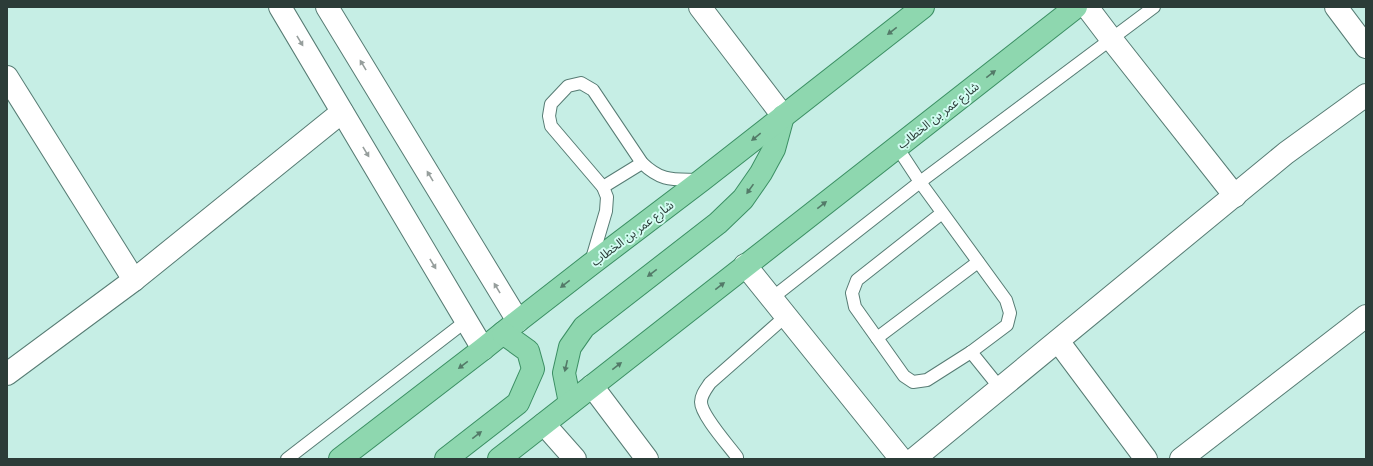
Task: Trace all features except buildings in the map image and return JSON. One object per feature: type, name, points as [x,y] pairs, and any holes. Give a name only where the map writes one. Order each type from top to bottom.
[{"type":"main road","name":"شارع عمر بن الخطاب","points":[[340,459],[702,180],[923,7]]},
{"type":"main road","name":"شارع عمر بن الخطاب","points":[[499,459],[1076,7]]},
{"type":"main road","points":[[570,403],[564,373],[570,347],[584,327],[718,223],[743,199],[761,173],[774,149],[783,116]]},
{"type":"main road","points":[[446,459],[518,403],[533,369],[528,351],[510,327]]},
{"type":"street","points":[[280,7],[484,349]]},
{"type":"street","points":[[327,7],[510,327]]},
{"type":"street","points":[[700,7],[783,116]]},
{"type":"street","points":[[1087,7],[1235,196]]},
{"type":"street","points":[[1336,7],[1366,47]]},
{"type":"street","points":[[7,78],[134,280]]},
{"type":"street","points":[[914,459],[1286,154],[1366,95]]},
{"type":"street","points":[[7,374],[134,280],[342,112]]},
{"type":"street","points":[[745,265],[901,459]]},
{"type":"street","points":[[1181,459],[1366,316]]},
{"type":"street","points":[[1058,341],[1146,459]]},
{"type":"street","points":[[592,386],[647,459]]},
{"type":"street","points":[[544,424],[575,459]]},
{"type":"lane","points":[[772,298],[920,182],[1112,40],[1154,7]]},
{"type":"lane","points":[[590,265],[606,211],[607,197],[603,187],[551,126],[549,116],[551,104],[568,86],[582,83],[593,90],[642,163],[652,173],[664,178],[702,180]]},
{"type":"lane","points":[[897,147],[942,213],[1006,300],[1010,313],[1007,325],[971,352],[927,380],[913,382],[904,376],[855,307],[852,293],[857,280],[942,213]]},
{"type":"lane","points":[[603,187],[642,163]]},
{"type":"lane","points":[[877,338],[978,262]]},
{"type":"lane","points":[[736,459],[707,416],[701,403],[703,392],[710,383],[786,316]]},
{"type":"lane","points":[[287,459],[466,321]]},
{"type":"lane","points":[[971,352],[1000,388]]}]
